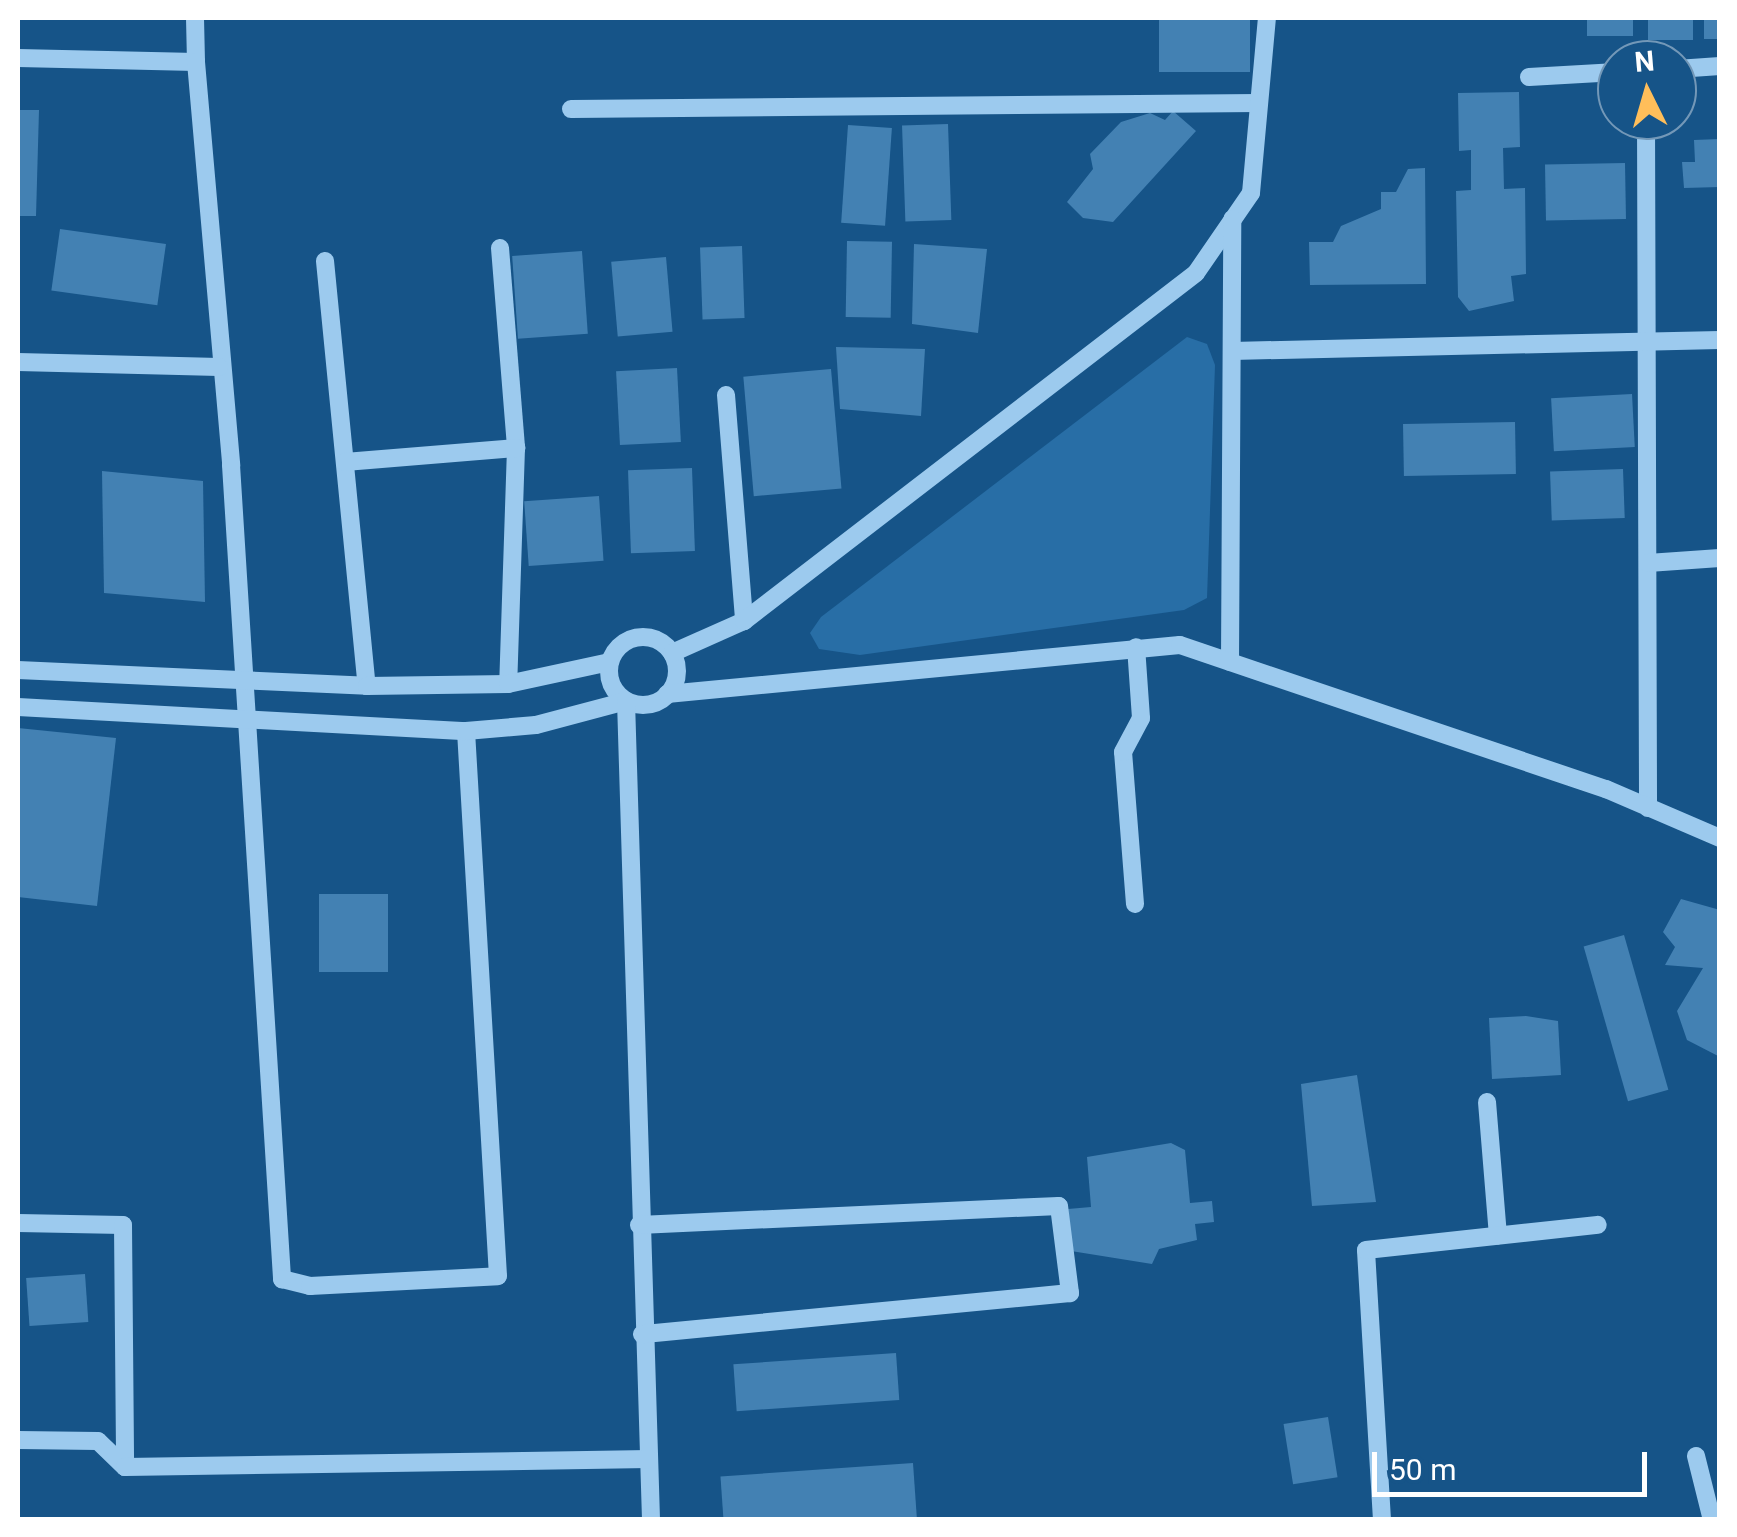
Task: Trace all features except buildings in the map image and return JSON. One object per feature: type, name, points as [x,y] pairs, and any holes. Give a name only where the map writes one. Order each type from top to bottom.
[{"type":"street","points":[[195,18],[282,1279],[310,1286],[498,1276],[466,731]]},
{"type":"street","points":[[18,670],[242,683],[508,684],[610,662],[632,638],[672,653],[744,621],[1196,273],[1251,193],[1267,18]]},
{"type":"street","points":[[18,58],[196,62]]},
{"type":"street","points":[[1529,78],[1597,73]]},
{"type":"street","points":[[571,109],[1259,103]]},
{"type":"street","points":[[1646,140],[1648,808]]},
{"type":"street","points":[[1230,662],[1232,219]]},
{"type":"street","points":[[500,248],[516,448],[508,684]]},
{"type":"street","points":[[326,261],[367,686]]},
{"type":"street","points":[[1232,351],[1720,340]]},
{"type":"street","points":[[18,362],[219,367]]},
{"type":"street","points":[[726,396],[744,621]]},
{"type":"street","points":[[345,462],[516,448]]},
{"type":"street","points":[[1648,563],[1720,558]]},
{"type":"street","points":[[18,707],[244,726],[466,731],[536,725],[667,694],[1180,645],[1648,808],[1720,838]]},
{"type":"street","points":[[1135,904],[1123,752],[1140,718],[1136,647]]},
{"type":"street","points":[[667,694],[677,674],[672,653]]},
{"type":"street","points":[[610,662],[611,684],[626,701],[642,1334],[651,1520]]},
{"type":"street","points":[[1487,1102],[1498,1236]]},
{"type":"street","points":[[639,1226],[1059,1206],[1070,1293],[642,1334]]},
{"type":"street","points":[[18,1223],[122,1225],[125,1468]]},
{"type":"street","points":[[1382,1520],[1366,1250],[1598,1225]]},
{"type":"street","points":[[18,1440],[98,1441],[125,1468],[649,1459]]},
{"type":"street","points":[[1696,1456],[1712,1520]]},
{"type":"shaded area","points":[[1187,337],[1207,344],[1215,365],[1207,598],[1184,610],[860,655],[819,649],[810,633],[821,617]]}]
